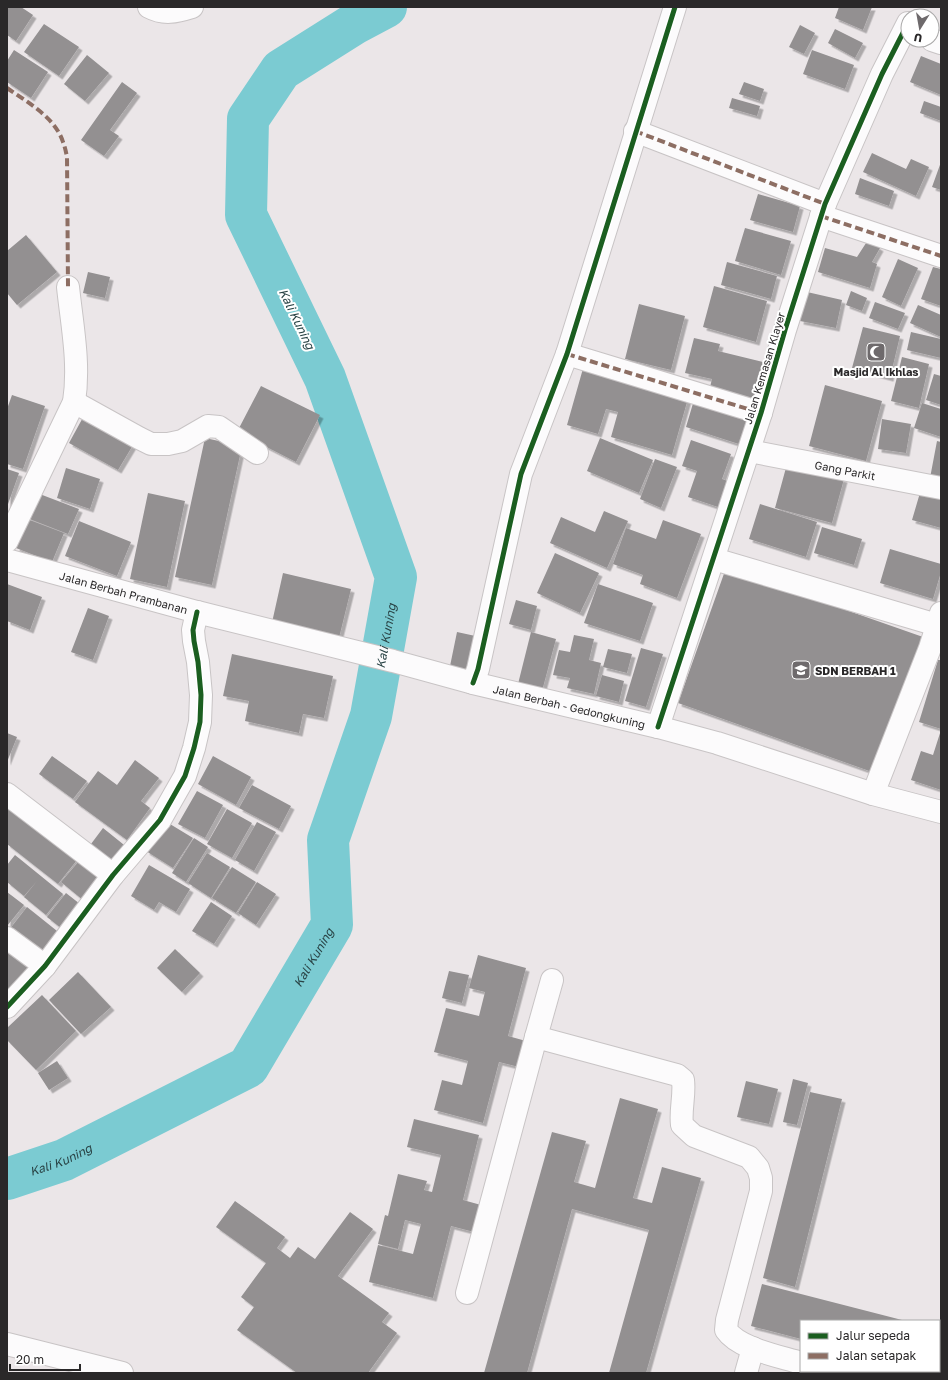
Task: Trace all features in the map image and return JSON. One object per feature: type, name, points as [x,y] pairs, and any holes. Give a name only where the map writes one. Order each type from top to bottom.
[{"type":"street","points":[[149,7],[156,11],[166,13],[192,7]]},
{"type":"street","points":[[473,683],[521,474],[566,354],[675,7]]},
{"type":"street","name":"Jalan Kemasan Klayer","points":[[658,727],[749,451],[823,210],[882,74],[900,40]]},
{"type":"street","points":[[635,131],[823,210],[941,256]]},
{"type":"street","points":[[7,542],[74,402],[77,382],[68,287]]},
{"type":"street","points":[[566,354],[761,413]]},
{"type":"street","points":[[74,402],[151,444],[168,444],[182,441],[208,426],[219,427],[257,453]]},
{"type":"street","name":"Gang Parkit","points":[[749,451],[941,488]]},
{"type":"street","points":[[714,559],[939,619],[935,650],[873,794]]},
{"type":"street","name":"Jalan Berbah Prambanan","points":[[7,560],[197,612],[334,646]]},
{"type":"street","points":[[7,1008],[45,966],[114,875],[160,820],[185,776],[200,722],[201,695],[193,630],[197,612]]},
{"type":"street","name":"Jalan Berbah - Gedongkuning","points":[[334,646],[473,683],[658,727],[717,744],[873,794],[941,812]]},
{"type":"street","points":[[7,794],[114,875]]},
{"type":"street","points":[[7,938],[45,966]]},
{"type":"street","points":[[467,1293],[552,980]]},
{"type":"street","points":[[536,1037],[677,1075],[683,1080],[684,1086],[681,1117],[682,1125],[694,1136],[749,1157],[758,1168],[761,1178],[761,1191],[727,1320],[726,1330],[731,1337],[753,1348],[800,1363]]},
{"type":"street","points":[[7,1344],[122,1373]]},
{"type":"street","points":[[746,1373],[753,1348]]},
{"type":"building","points":[[7,7],[21,7],[33,15],[16,41],[7,35]]},
{"type":"building","points":[[839,7],[872,7],[863,30],[835,18]]},
{"type":"building","points":[[44,24],[79,47],[59,76],[24,52]]},
{"type":"building","points":[[800,25],[815,33],[804,54],[789,47]]},
{"type":"building","points":[[835,29],[863,43],[855,58],[828,43]]},
{"type":"building","points":[[14,50],[48,72],[31,98],[7,82],[7,61]]},
{"type":"building","points":[[812,50],[854,65],[845,89],[803,74]]},
{"type":"building","points":[[87,55],[109,73],[85,101],[64,84]]},
{"type":"building","points":[[921,56],[941,64],[941,95],[910,82]]},
{"type":"building","points":[[122,82],[137,93],[110,130],[119,136],[104,156],[81,140]]},
{"type":"building","points":[[744,82],[764,89],[760,101],[739,94]]},
{"type":"building","points":[[732,98],[760,106],[757,116],[729,108]]},
{"type":"building","points":[[924,101],[941,107],[941,121],[920,113]]},
{"type":"building","points":[[872,153],[906,169],[911,159],[929,167],[916,196],[863,172]]},
{"type":"building","points":[[941,162],[941,190],[932,187]]},
{"type":"building","points":[[860,178],[894,191],[889,206],[855,194]]},
{"type":"building","points":[[758,194],[800,206],[793,232],[750,220]]},
{"type":"building","points":[[745,228],[791,241],[781,275],[735,261]]},
{"type":"building","points":[[26,235],[57,272],[17,305],[7,293],[7,251]]},
{"type":"building","points":[[868,240],[880,248],[872,262],[877,264],[870,288],[818,272],[825,248],[857,257]]},
{"type":"building","points":[[898,259],[918,268],[901,306],[882,297]]},
{"type":"building","points":[[727,262],[777,276],[771,299],[721,285]]},
{"type":"building","points":[[933,267],[941,269],[941,306],[921,299]]},
{"type":"building","points":[[88,272],[110,277],[105,298],[83,293]]},
{"type":"building","points":[[714,286],[767,301],[756,342],[703,327]]},
{"type":"building","points":[[851,291],[867,298],[862,311],[846,305]]},
{"type":"building","points":[[807,292],[842,300],[836,328],[800,321]]},
{"type":"building","points":[[875,302],[905,313],[898,329],[869,318]]},
{"type":"building","points":[[639,304],[685,316],[671,370],[625,359]]},
{"type":"building","points":[[918,305],[941,315],[941,337],[910,323]]},
{"type":"building","name":"Masjid Al Ikhlas","points":[[863,327],[900,336],[890,378],[852,368]]},
{"type":"building","points":[[911,332],[941,339],[941,358],[907,350]]},
{"type":"building","points":[[694,338],[720,344],[718,351],[767,363],[756,407],[708,395],[712,379],[685,373]]},
{"type":"building","points":[[902,357],[929,364],[919,408],[891,401]]},
{"type":"building","points":[[584,365],[689,395],[672,455],[611,437],[618,412],[606,409],[598,434],[567,425]]},
{"type":"building","points":[[934,374],[941,376],[941,405],[926,400]]},
{"type":"building","points":[[825,385],[882,401],[866,461],[809,446]]},
{"type":"building","points":[[261,386],[320,415],[296,462],[237,432]]},
{"type":"building","points":[[12,395],[45,406],[23,469],[7,464],[7,409]]},
{"type":"building","points":[[694,400],[754,419],[745,446],[686,427]]},
{"type":"building","points":[[922,403],[941,409],[941,437],[914,428]]},
{"type":"building","points":[[86,412],[136,440],[118,470],[69,443]]},
{"type":"building","points":[[882,419],[911,424],[906,453],[878,449]]},
{"type":"building","points":[[205,438],[242,446],[212,585],[175,577]]},
{"type":"building","points":[[600,438],[653,460],[639,493],[587,471]]},
{"type":"building","points":[[691,440],[731,454],[722,479],[733,483],[724,509],[688,497],[697,471],[682,466]]},
{"type":"building","points":[[937,441],[941,442],[941,480],[930,478]]},
{"type":"building","points":[[655,459],[677,467],[661,508],[640,499]]},
{"type":"building","points":[[787,464],[844,479],[832,523],[775,508]]},
{"type":"building","points":[[66,468],[100,479],[90,509],[57,498]]},
{"type":"building","points":[[7,469],[19,473],[7,507]]},
{"type":"building","points":[[922,486],[941,491],[941,528],[912,520]]},
{"type":"building","points":[[37,493],[79,509],[68,534],[27,518]]},
{"type":"building","points":[[148,493],[185,501],[167,587],[130,579]]},
{"type":"building","points":[[760,504],[817,522],[806,557],[749,539]]},
{"type":"building","points":[[604,511],[628,521],[607,568],[550,543],[561,517],[595,532]]},
{"type":"building","points":[[27,519],[64,533],[52,562],[16,548]]},
{"type":"building","points":[[663,520],[701,534],[677,598],[640,584],[643,575],[613,564],[626,528],[656,539]]},
{"type":"building","points":[[79,521],[131,542],[117,576],[65,556]]},
{"type":"building","points":[[822,527],[862,539],[854,565],[814,553]]},
{"type":"building","points":[[890,549],[941,564],[941,572],[933,599],[880,583]]},
{"type":"building","points":[[555,553],[599,573],[580,613],[537,593]]},
{"type":"building","name":"SDN BERBAH 1","points":[[726,568],[923,637],[875,773],[678,703]]},
{"type":"building","points":[[283,573],[351,589],[338,642],[271,627]]},
{"type":"building","points":[[7,584],[42,597],[30,630],[7,621]]},
{"type":"building","points":[[598,584],[653,603],[640,641],[584,623]]},
{"type":"building","points":[[516,600],[537,606],[531,630],[509,624]]},
{"type":"building","points":[[88,608],[109,616],[93,660],[71,652]]},
{"type":"building","points":[[457,632],[480,637],[471,675],[449,671]]},
{"type":"building","points":[[531,632],[556,639],[542,691],[518,684]]},
{"type":"building","points":[[574,635],[594,639],[589,660],[601,663],[594,694],[567,688],[570,678],[553,675],[559,650],[570,652]]},
{"type":"building","points":[[641,648],[663,654],[646,707],[625,701]]},
{"type":"building","points":[[608,649],[632,654],[627,673],[603,667]]},
{"type":"building","points":[[232,654],[333,676],[324,718],[303,714],[299,733],[245,721],[249,701],[223,696]]},
{"type":"building","points":[[938,660],[941,660],[941,729],[919,722]]},
{"type":"building","points":[[602,675],[624,681],[619,702],[596,696]]},
{"type":"building","points":[[941,730],[941,790],[911,780],[921,751],[933,755]]},
{"type":"building","points":[[7,733],[17,737],[7,762]]},
{"type":"building","points":[[52,756],[87,781],[73,799],[39,774]]},
{"type":"building","points":[[213,756],[251,777],[236,805],[198,784]]},
{"type":"building","points":[[135,760],[159,778],[141,801],[150,808],[127,840],[75,802],[98,771],[117,785]]},
{"type":"building","points":[[252,785],[291,806],[279,829],[239,808]]},
{"type":"building","points":[[197,791],[223,805],[205,838],[178,824]]},
{"type":"building","points":[[7,803],[77,860],[58,884],[7,844]]},
{"type":"building","points":[[227,809],[252,823],[232,858],[207,844]]},
{"type":"building","points":[[165,821],[193,838],[173,868],[146,851]]},
{"type":"building","points":[[257,822],[276,832],[254,871],[235,860]]},
{"type":"building","points":[[103,828],[129,849],[113,868],[88,848]]},
{"type":"building","points":[[194,838],[208,847],[186,882],[172,873]]},
{"type":"building","points":[[207,853],[230,867],[211,898],[188,883]]},
{"type":"building","points":[[15,855],[63,894],[46,915],[24,897],[37,881],[24,896],[7,882],[7,865]]},
{"type":"building","points":[[80,860],[107,882],[89,905],[61,882]]},
{"type":"building","points":[[149,865],[190,889],[176,912],[159,902],[154,910],[131,896]]},
{"type":"building","points":[[232,867],[256,882],[236,913],[212,898]]},
{"type":"building","points":[[257,882],[276,894],[256,925],[238,913]]},
{"type":"building","points":[[7,892],[24,905],[7,926]]},
{"type":"building","points":[[66,893],[85,908],[66,932],[47,917]]},
{"type":"building","points":[[211,902],[232,916],[214,944],[192,931]]},
{"type":"building","points":[[27,907],[62,935],[44,957],[9,930]]},
{"type":"building","points":[[7,942],[35,963],[13,992],[7,988]]},
{"type":"building","points":[[175,949],[200,973],[182,992],[157,968]]},
{"type":"building","points":[[478,955],[526,968],[508,1036],[526,1041],[519,1067],[499,1062],[483,1123],[434,1110],[442,1080],[462,1085],[468,1061],[434,1052],[446,1008],[479,1016],[485,992],[469,988]]},
{"type":"building","points":[[449,971],[469,975],[462,1003],[442,998]]},
{"type":"building","points":[[78,972],[111,1007],[81,1034],[49,1000]]},
{"type":"building","points":[[42,995],[76,1031],[36,1070],[7,1040],[7,1028]]},
{"type":"building","points":[[57,1061],[68,1078],[49,1090],[38,1073]]},
{"type":"building","points":[[793,1079],[808,1083],[797,1125],[783,1122]]},
{"type":"building","points":[[746,1081],[778,1089],[769,1124],[737,1117]]},
{"type":"building","points":[[810,1092],[842,1099],[795,1287],[763,1278]]},
{"type":"building","points":[[620,1098],[658,1109],[633,1198],[652,1203],[662,1167],[701,1178],[646,1373],[609,1373],[649,1230],[572,1209],[527,1373],[484,1373],[552,1132],[586,1141],[574,1182],[595,1188]]},
{"type":"building","points":[[414,1119],[479,1135],[463,1200],[481,1205],[474,1232],[451,1226],[433,1298],[369,1282],[378,1245],[413,1254],[421,1224],[405,1220],[398,1249],[378,1244],[385,1215],[388,1216],[398,1174],[427,1181],[424,1190],[432,1192],[441,1155],[407,1147]]},
{"type":"building","points":[[235,1201],[285,1237],[277,1248],[290,1258],[298,1247],[315,1259],[350,1212],[373,1229],[338,1276],[389,1313],[382,1322],[397,1333],[368,1373],[297,1373],[237,1330],[254,1307],[241,1297],[266,1263],[216,1227]]},
{"type":"building","points":[[762,1284],[902,1320],[800,1320],[800,1339],[751,1326]]},
{"type":"building","points":[[940,1330],[941,1373],[928,1372],[940,1372]]},
{"type":"waterway","name":"Kali Kuning","points":[[7,1179],[64,1160],[248,1067],[332,925],[328,840],[371,716],[396,577],[325,378],[246,215],[248,119],[281,70],[354,24],[386,7]]},
{"type":"marked path","points":[[7,88],[40,111],[54,125],[64,146],[67,157],[68,287]]},
{"type":"marked path","points":[[635,131],[825,204]]},
{"type":"marked path","points":[[821,216],[941,256]]},
{"type":"marked path","points":[[567,354],[761,413]]},
{"type":"cycle path","points":[[473,683],[478,669],[521,474],[567,354],[675,7]]},
{"type":"cycle path","points":[[658,727],[761,413],[785,330],[825,204],[882,74],[900,39]]},
{"type":"cycle path","points":[[7,1007],[45,966],[113,875],[160,820],[185,776],[200,722],[201,695],[193,630],[197,612]]},
{"type":"place","name":"Masjid Al Ikhlas","points":[[876,352]]},
{"type":"place","name":"SDN BERBAH 1","points":[[801,670]]}]
